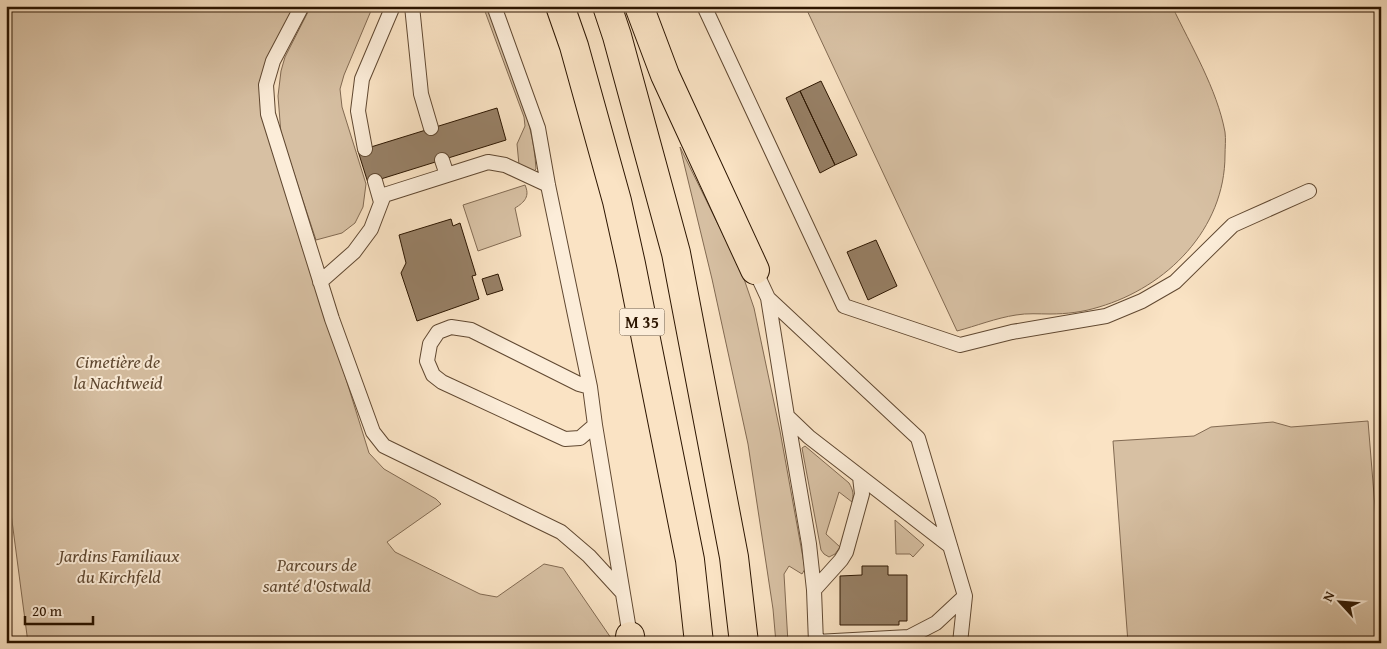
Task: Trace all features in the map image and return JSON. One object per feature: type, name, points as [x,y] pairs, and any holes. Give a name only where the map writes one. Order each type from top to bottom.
[{"type":"highway","name":"M 35","points":[[560,6],[574,46],[617,201],[631,264],[690,560],[699,643]]},
{"type":"highway","name":"M 35","points":[[607,6],[617,36],[676,253],[734,557],[744,643]]},
{"type":"highway","points":[[639,6],[665,75],[755,270]]},
{"type":"lane","points":[[302,6],[273,61],[266,85],[268,114],[332,319],[373,432],[384,446],[561,532],[589,556],[622,592]]},
{"type":"lane","points":[[365,149],[358,111],[362,79],[393,6]]},
{"type":"lane","points":[[412,6],[421,94],[431,128]]},
{"type":"lane","points":[[494,6],[538,128],[590,387],[630,639]]},
{"type":"lane","points":[[704,6],[844,306],[960,345],[1012,332],[1106,316],[1142,301],[1175,282],[1233,225],[1309,191]]},
{"type":"lane","points":[[442,160],[447,175]]},
{"type":"lane","points":[[320,282],[354,252],[372,229],[384,195],[488,162],[505,165],[548,185]]},
{"type":"lane","points":[[374,181],[381,202]]},
{"type":"lane","points":[[755,270],[768,298],[809,544],[814,590],[816,642],[909,640],[936,624],[964,596]]},
{"type":"lane","points":[[768,298],[918,438],[964,596],[960,643]]},
{"type":"lane","points":[[590,387],[579,384],[471,330],[451,327],[438,332],[430,344],[427,361],[433,375],[442,382],[565,439],[580,438],[595,425]]},
{"type":"lane","points":[[787,416],[803,432],[950,546]]},
{"type":"lane","points":[[814,590],[846,552],[862,494],[860,477]]},
{"type":"green space","points":[[6,6],[296,6],[263,112],[369,453],[384,469],[436,499],[441,504],[387,542],[395,552],[480,594],[497,597],[544,564],[563,568],[611,638],[616,637],[617,643],[28,643],[6,475]]},
{"type":"green space","points":[[311,6],[373,6],[340,89],[342,107],[366,184],[363,207],[355,223],[342,233],[316,240],[281,134],[278,96],[285,57]]},
{"type":"green space","points":[[483,6],[487,6],[518,86],[534,148],[536,169],[532,173],[519,165],[517,144],[525,126],[524,117]]},
{"type":"green space","points":[[805,6],[1172,6],[1210,84],[1225,132],[1222,182],[1215,207],[1203,230],[1188,251],[1169,270],[1124,298],[1081,311],[1063,314],[1016,315],[957,331]]},
{"type":"green space","points":[[680,147],[742,273],[754,308],[780,431],[805,569],[802,574],[789,566],[784,574],[788,643],[776,643],[773,609],[748,444],[712,279]]},
{"type":"green space","points":[[525,185],[527,196],[515,208],[521,236],[478,251],[463,205]]},
{"type":"green space","points":[[1368,421],[1381,581],[1381,643],[1128,643],[1113,441],[1194,436],[1211,427],[1273,422],[1291,427]]},
{"type":"green space","points":[[805,446],[849,483],[853,492],[852,502],[839,492],[826,534],[840,547],[835,554],[829,557],[821,550],[802,448]]},
{"type":"green space","points":[[895,520],[924,545],[913,557],[910,554],[896,554]]},
{"type":"building","points":[[821,81],[857,155],[835,165],[800,91]]},
{"type":"building","points":[[800,91],[835,165],[820,173],[786,98]]},
{"type":"building","points":[[497,108],[506,140],[368,183],[358,151]]},
{"type":"building","points":[[451,219],[453,226],[460,223],[476,275],[472,276],[479,299],[417,321],[401,273],[406,263],[399,235]]},
{"type":"building","points":[[876,240],[897,286],[868,300],[847,252]]},
{"type":"building","points":[[498,274],[503,290],[487,295],[482,279]]},
{"type":"building","points":[[862,566],[888,566],[888,575],[907,575],[907,621],[899,621],[899,625],[840,625],[840,576],[862,575]]},
{"type":"park label","name":"Cimetière de la Nachtweid","points":[[118,371]]},
{"type":"park label","name":"Jardins Familiaux du Kirchfeld","points":[[119,565]]},
{"type":"park label","name":"Parcours de santé d'Ostwald","points":[[317,574]]}]
